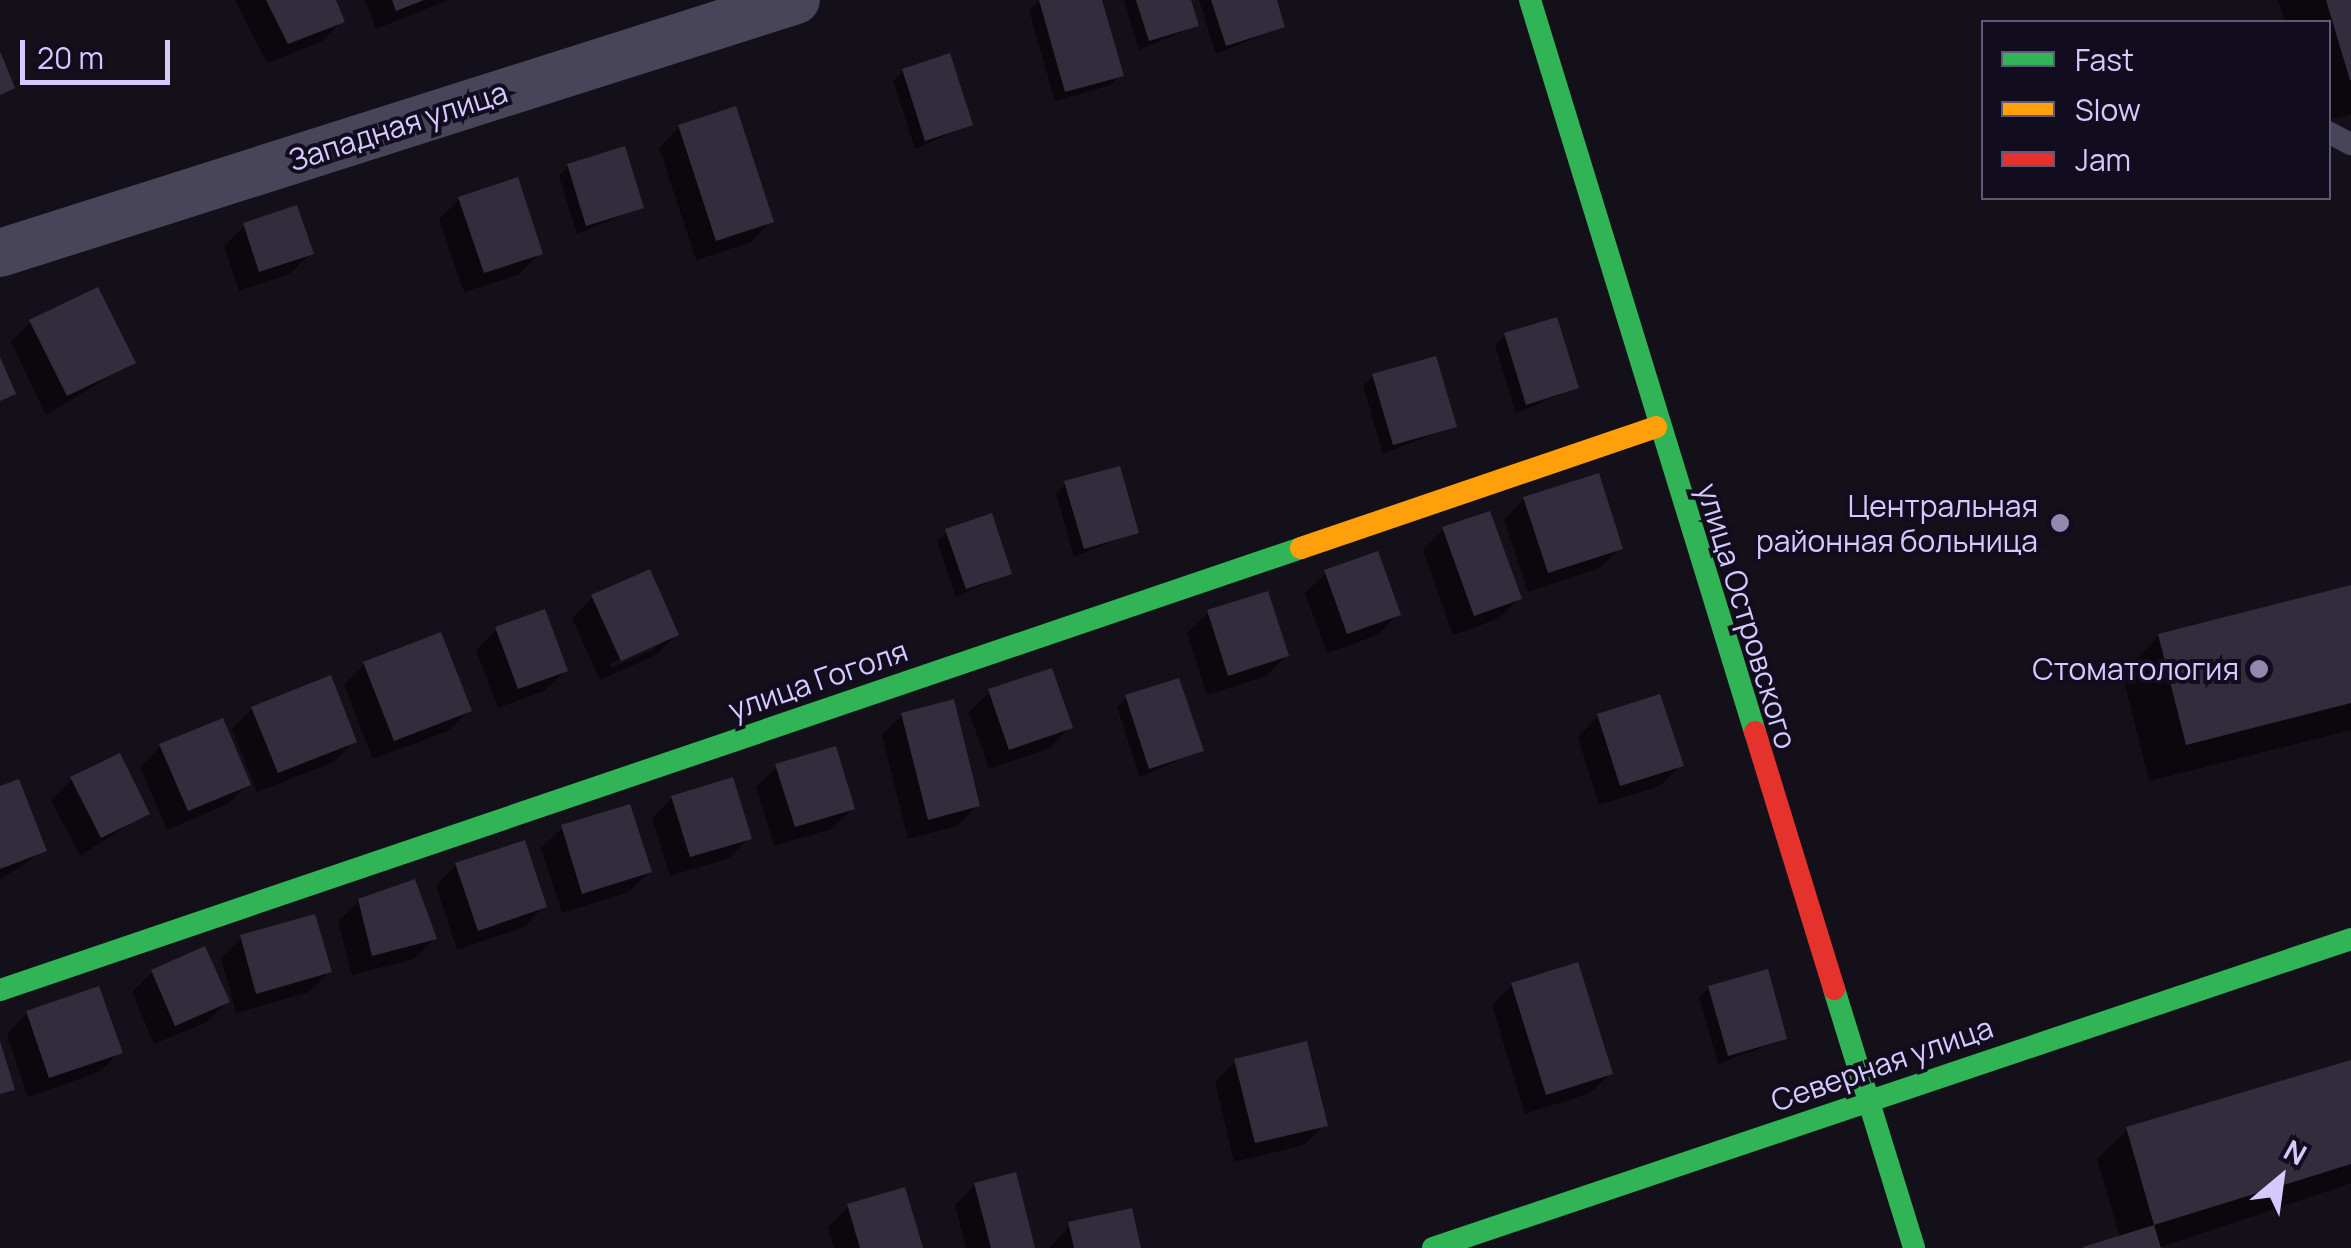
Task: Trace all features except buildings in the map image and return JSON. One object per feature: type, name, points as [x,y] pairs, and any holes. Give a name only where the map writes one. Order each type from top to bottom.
[{"type":"street","name":"Западная улица","points":[[0,253],[796,0]]},
{"type":"street","name":"улица Островского","points":[[1530,0],[1656,427],[1914,1248]]},
{"type":"street","name":"улица Гоголя","points":[[0,990],[1656,427]]},
{"type":"street","name":"Северная улица","points":[[1433,1248],[2351,940]]},
{"type":"traffic: fast","points":[[1530,0],[1755,732]]},
{"type":"traffic: fast","points":[[0,990],[1301,548]]},
{"type":"traffic: fast","points":[[1433,1248],[2351,939]]},
{"type":"traffic: fast","points":[[1834,989],[1914,1248]]},
{"type":"traffic: slow","points":[[1301,548],[1656,427]]},
{"type":"traffic: jam","points":[[1755,732],[1834,989]]},
{"type":"place","name":"Центральная районная больница","points":[[2060,523]]},
{"type":"place","name":"Стоматология","points":[[2259,669]]}]
